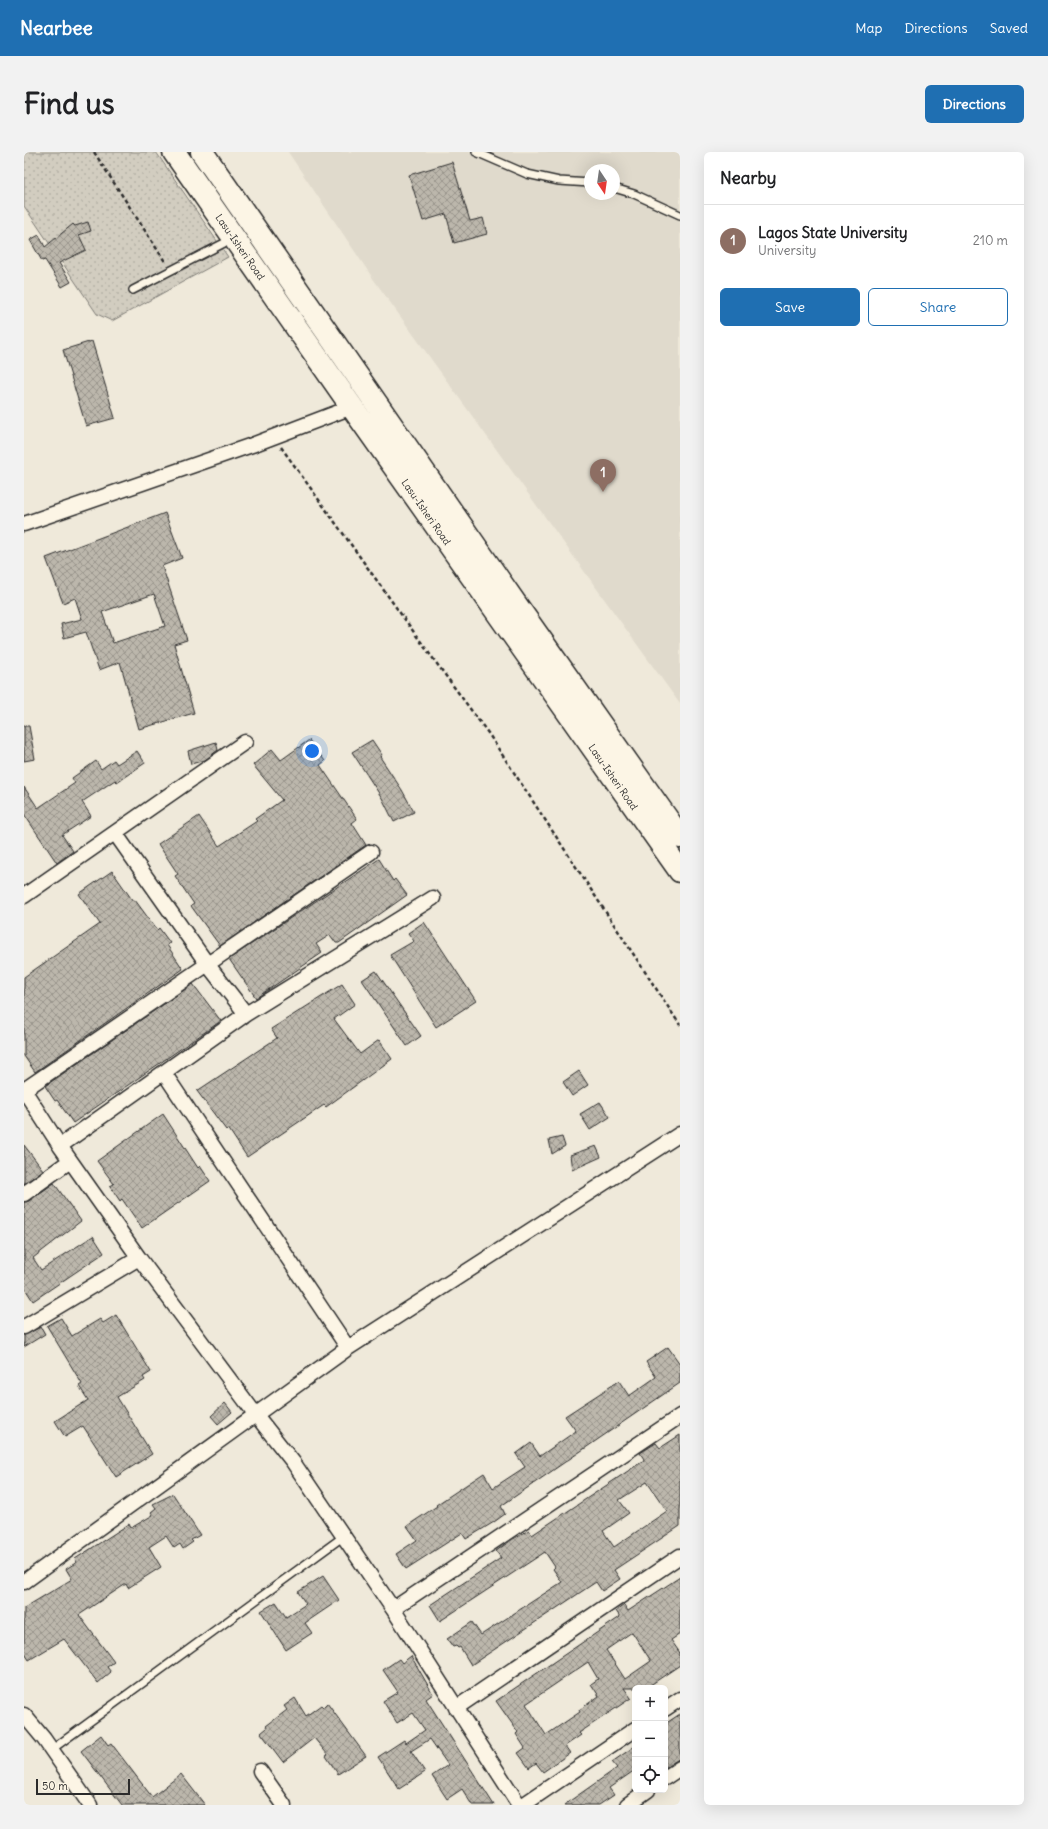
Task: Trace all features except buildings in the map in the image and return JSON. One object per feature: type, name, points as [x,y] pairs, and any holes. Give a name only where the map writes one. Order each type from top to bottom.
[{"type":"main road","name":"Lasu-Isheri Road","points":[[174,152],[680,872]]},
{"type":"main road","name":"Lasu-Isheri Road","points":[[202,152],[512,599],[680,837]]},
{"type":"street","points":[[24,524],[274,437],[352,407]]},
{"type":"street","points":[[24,896],[245,742]]},
{"type":"street","points":[[115,833],[208,965],[246,1014]]},
{"type":"street","points":[[371,852],[24,1090],[70,1161],[139,1258],[256,1415],[293,1462],[393,1609],[519,1805]]},
{"type":"street","points":[[60,1146],[246,1014],[433,898]]},
{"type":"street","points":[[164,1073],[348,1348]]},
{"type":"street","points":[[24,1582],[348,1348],[680,1134]]},
{"type":"street","points":[[24,1194],[70,1161]]},
{"type":"street","points":[[24,1327],[139,1258]]},
{"type":"street","points":[[393,1609],[680,1416]]},
{"type":"street","points":[[456,1708],[680,1556]]},
{"type":"street","points":[[668,1707],[680,1699]]},
{"type":"street","points":[[24,1715],[90,1805]]},
{"type":"street","points":[[523,1805],[632,1731]]},
{"type":"street","points":[[668,1776],[680,1768]]},
{"type":"street","points":[[260,1770],[284,1805]]},
{"type":"street","points":[[627,1805],[644,1793]]},
{"type":"lane","points":[[476,152],[527,174],[559,181],[584,183]]},
{"type":"lane","points":[[620,190],[634,194],[680,215]]},
{"type":"lane","points":[[133,290],[234,238]]},
{"type":"lane","points":[[51,1750],[344,1536]]},
{"type":"path","points":[[94,152],[171,270]]},
{"type":"path","points":[[274,437],[488,733],[680,1025]]},
{"type":"shaded area","points":[[24,152],[156,152],[228,257],[112,321],[97,314],[24,206]]},
{"type":"shaded area","points":[[288,152],[680,152],[680,704],[374,280]]},
{"type":"place","name":"Lagos State University","points":[[603,492]]}]
